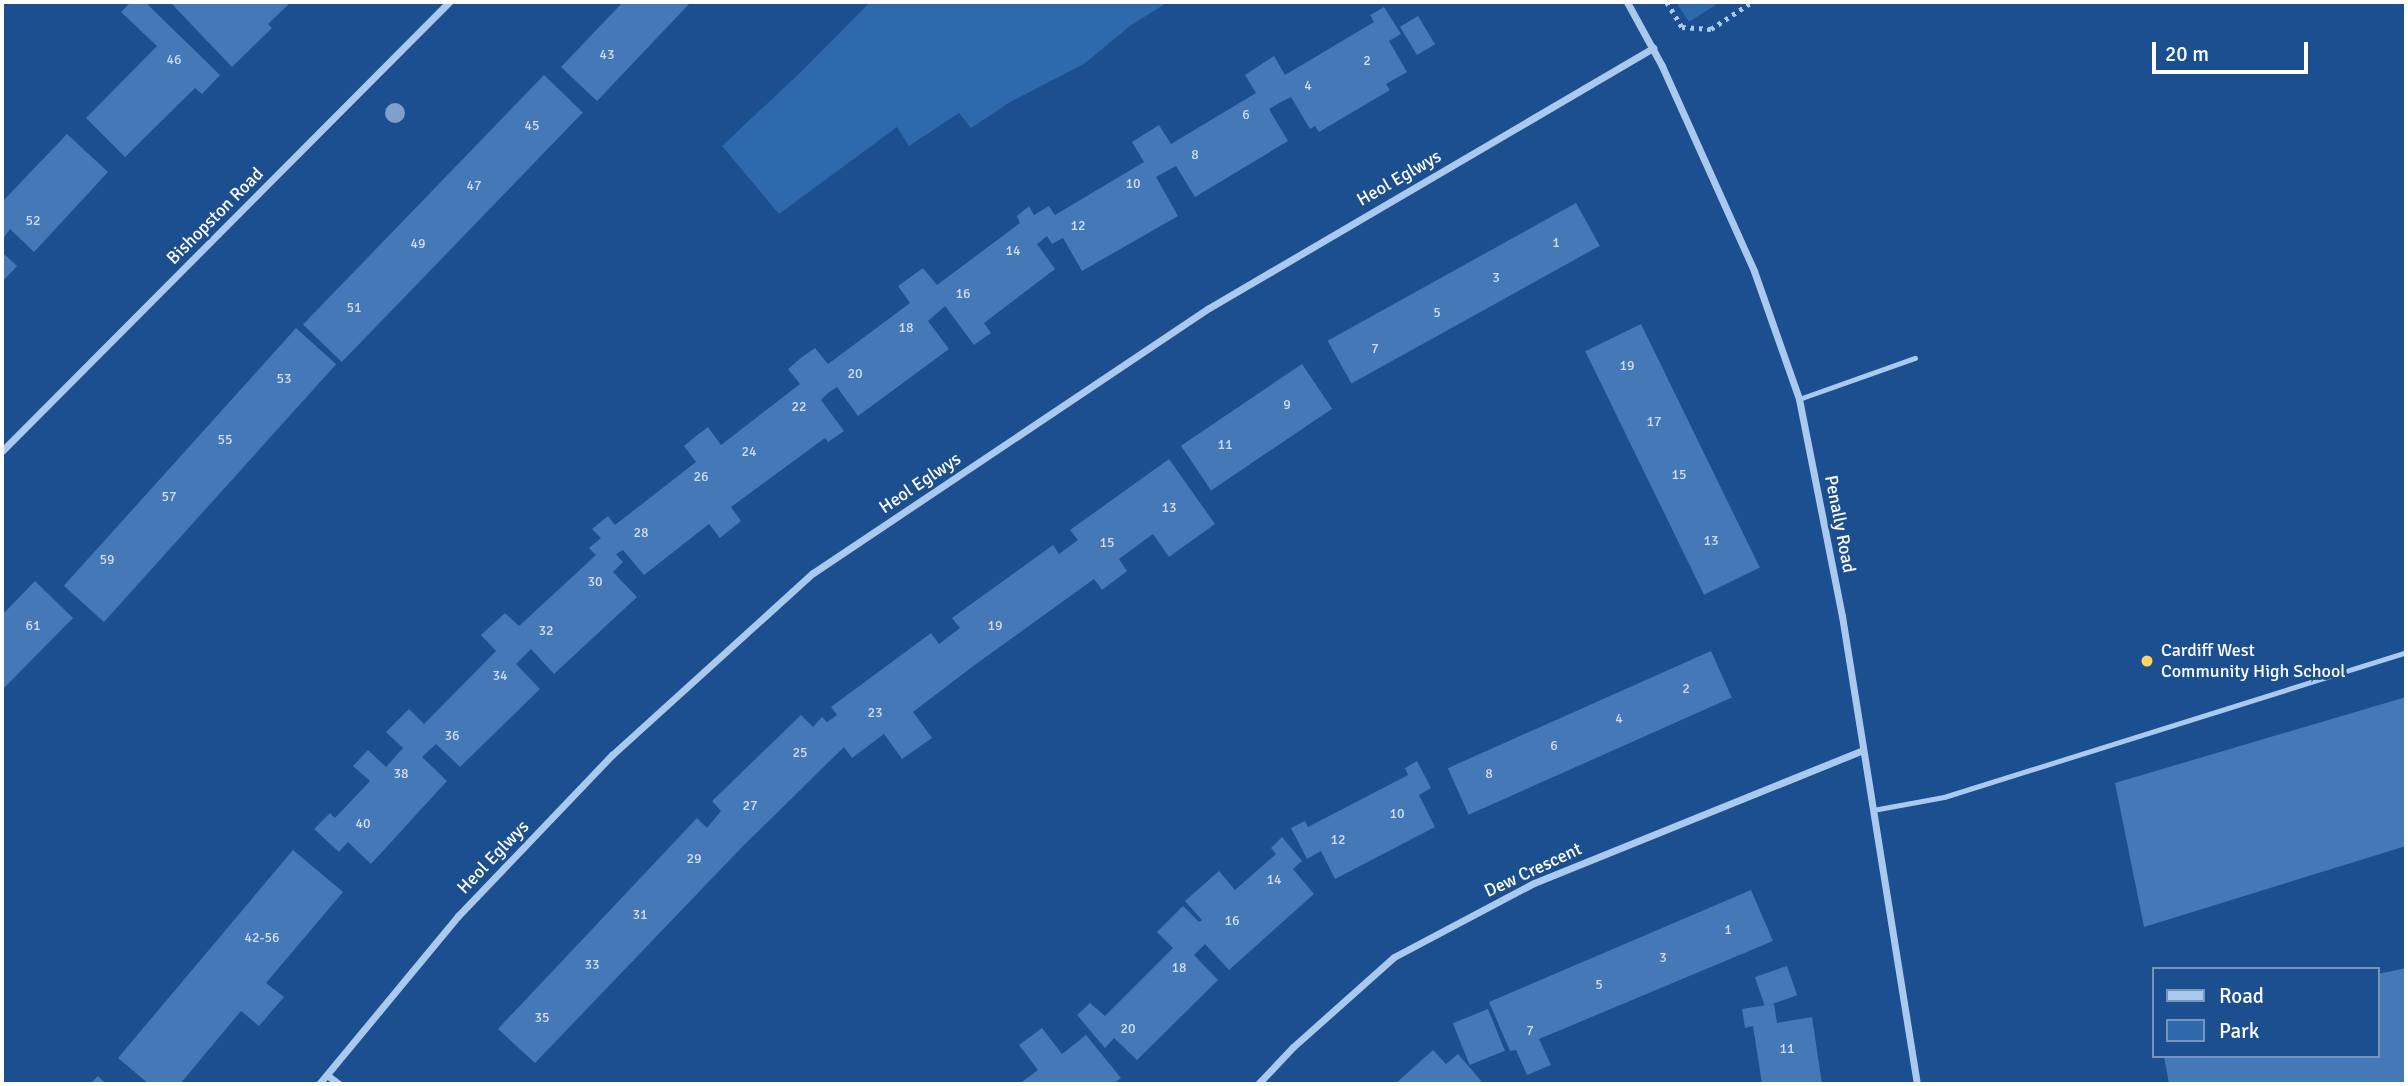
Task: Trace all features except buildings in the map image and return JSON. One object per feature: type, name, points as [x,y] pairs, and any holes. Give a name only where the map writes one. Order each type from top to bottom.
[{"type":"street","name":"Bishopston Road","points":[[2,451],[449,2]]},
{"type":"street","name":"Penally Road","points":[[1627,2],[1653,48],[1754,271],[1799,399],[1842,616],[1861,751],[1917,1084]]},
{"type":"street","name":"Heol Eglwys","points":[[319,1084],[458,916],[611,755],[813,573],[1209,308],[1653,48]]},
{"type":"street","name":"Dew Crescent","points":[[1258,1084],[1293,1047],[1394,957],[1534,883],[1861,751]]},
{"type":"street","points":[[327,1075],[339,1084]]},
{"type":"lane","points":[[1799,399],[1914,358]]},
{"type":"lane","points":[[1873,810],[1944,797],[2406,652]]},
{"type":"path","points":[[1667,2],[1682,27],[1711,29],[1752,2]]},
{"type":"green space","points":[[870,2],[1168,2],[1130,26],[1084,64],[1010,102],[971,128],[959,113],[909,146],[897,127],[779,214],[722,146]]},
{"type":"green space","points":[[1676,2],[1720,2],[1689,22]]},
{"type":"place","name":"Cardiff West Community High School","points":[[2147,661]]}]
